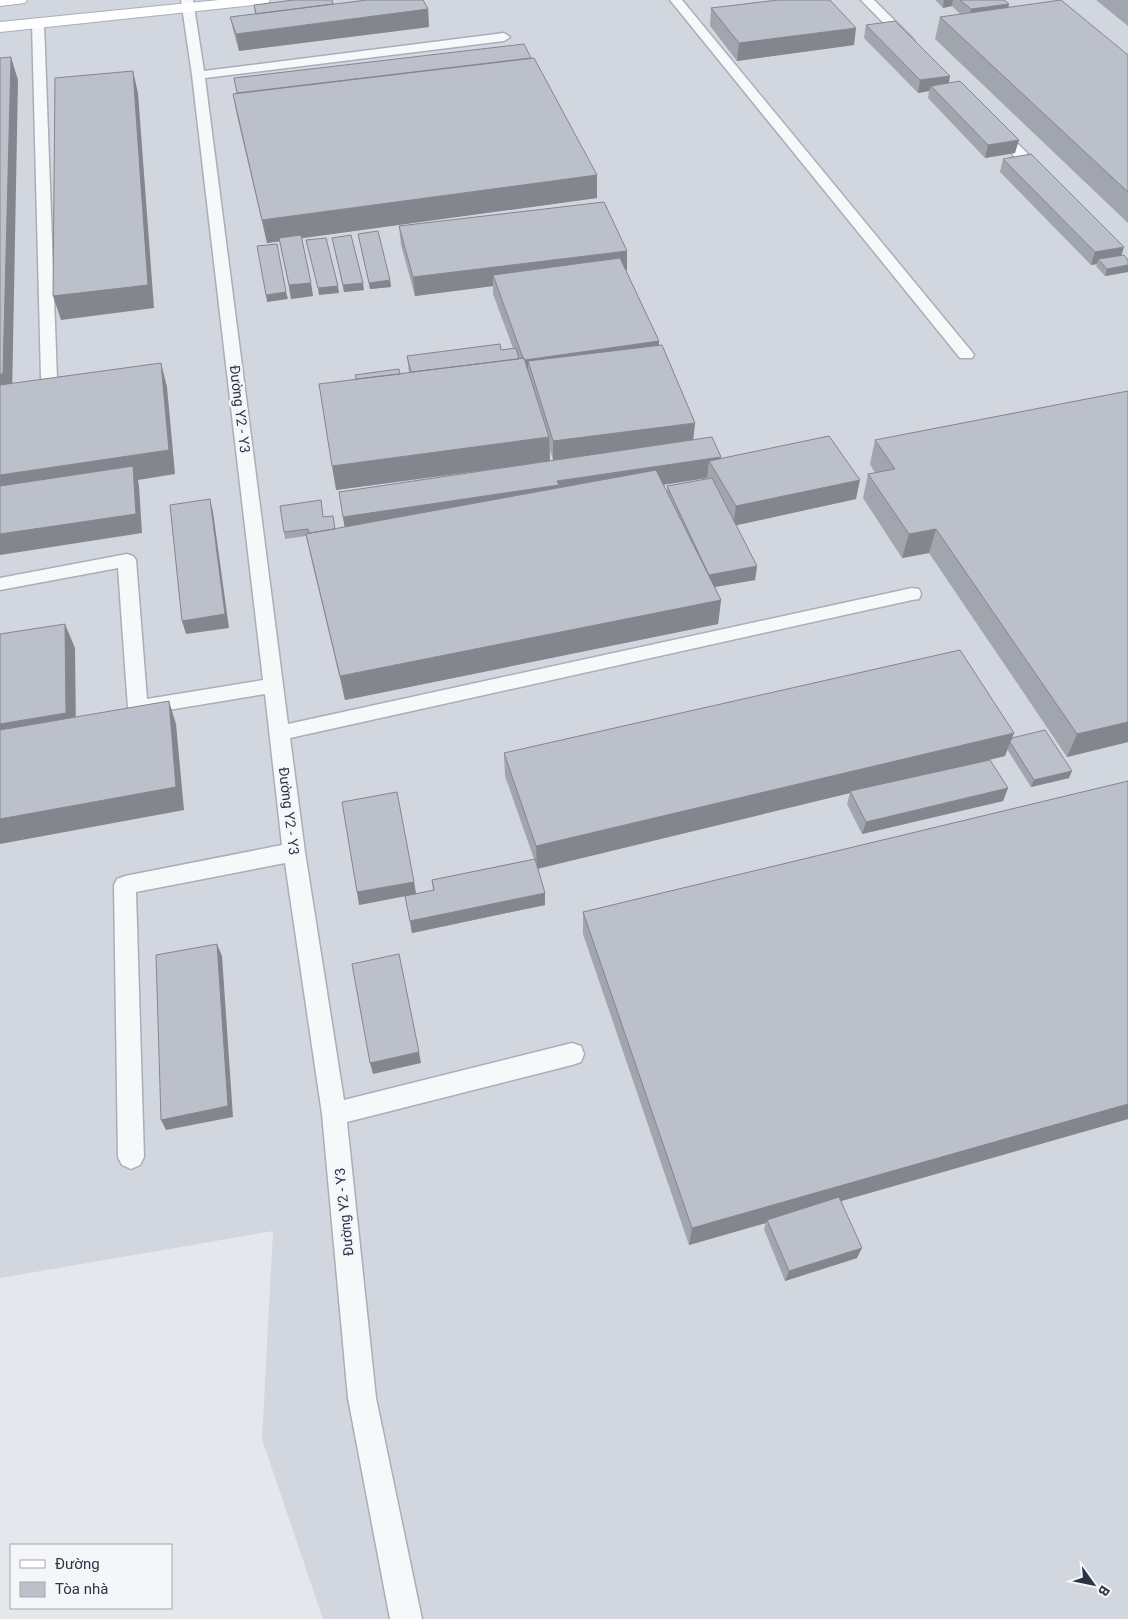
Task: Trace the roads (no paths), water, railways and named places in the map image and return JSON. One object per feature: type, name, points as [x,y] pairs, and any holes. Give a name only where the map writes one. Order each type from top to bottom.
[{"type":"street","points":[[0,2],[20,0]]},
{"type":"street","points":[[0,28],[187,4],[262,0]]},
{"type":"lane","points":[[676,0],[966,355]]},
{"type":"lane","points":[[867,0],[915,48]]},
{"type":"lane","name":"Đường Y2 - Y3","points":[[187,4],[198,75],[294,852],[334,1114],[362,1398],[406,1619]]},
{"type":"lane","points":[[38,23],[49,378]]},
{"type":"lane","points":[[198,75],[504,37]]},
{"type":"lane","points":[[984,117],[1052,186]]},
{"type":"lane","points":[[0,584],[127,560],[138,708],[274,685]]},
{"type":"lane","points":[[280,733],[912,594]]},
{"type":"lane","points":[[131,1157],[125,885],[294,852]]},
{"type":"lane","points":[[334,1114],[572,1054]]}]
